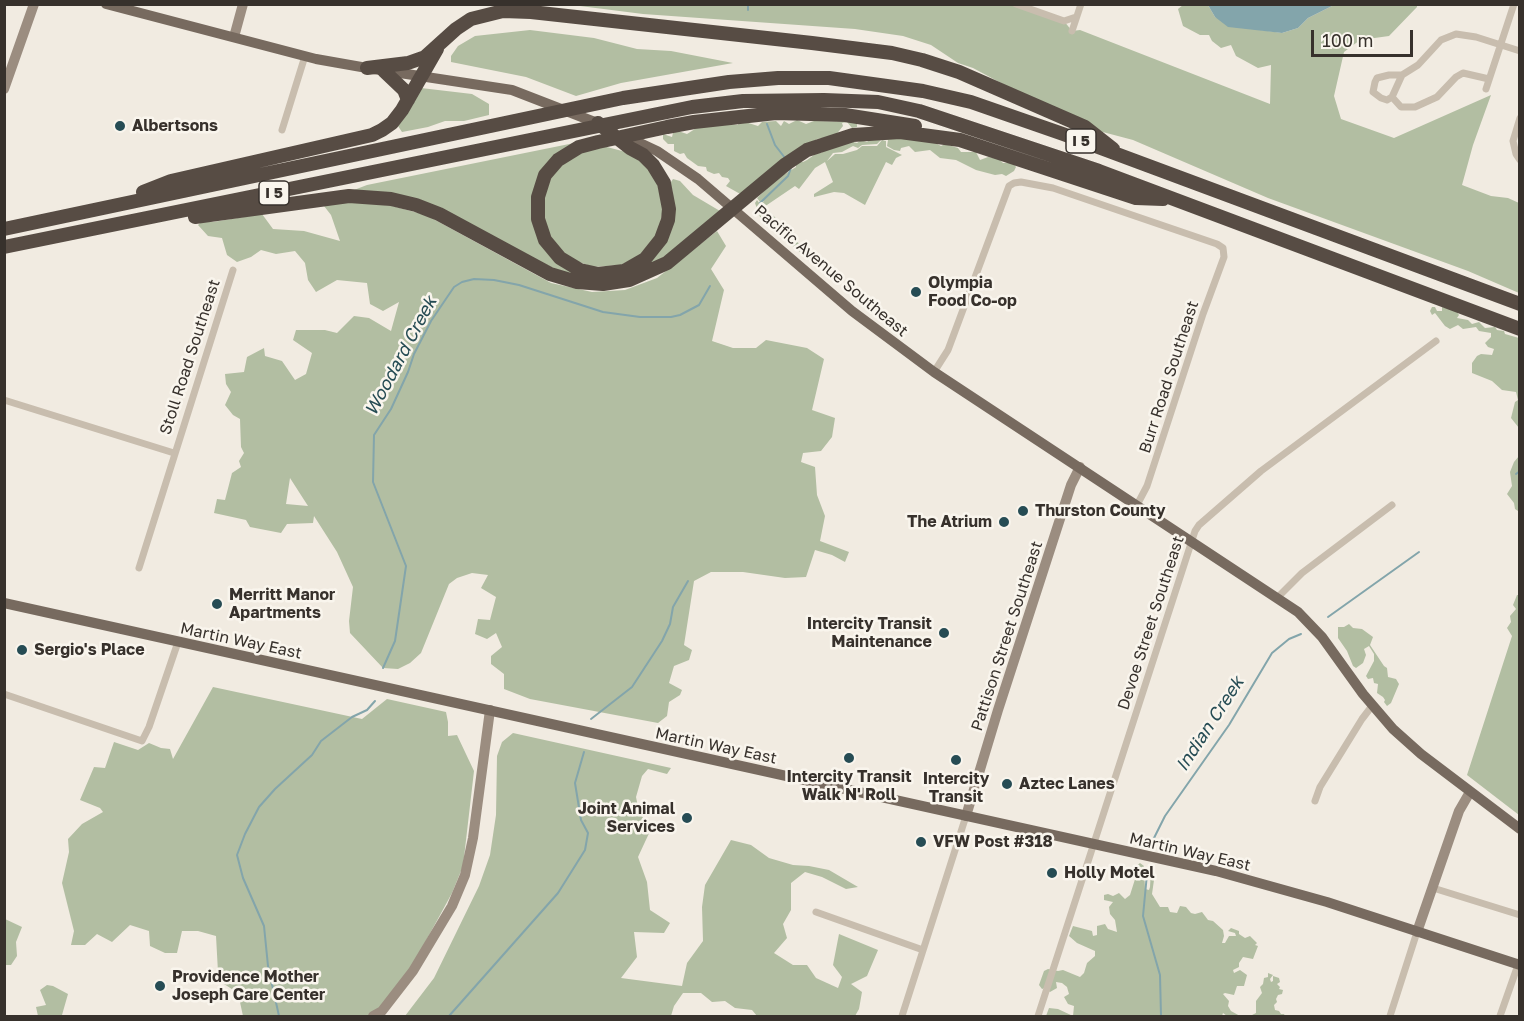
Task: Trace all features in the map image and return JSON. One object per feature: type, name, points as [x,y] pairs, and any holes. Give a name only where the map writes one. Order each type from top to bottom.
[{"type":"highway","points":[[367,68],[408,63],[425,57],[456,29],[471,19],[504,11],[531,12],[892,53],[959,72],[1084,127],[1127,159]]},
{"type":"highway","points":[[103,208],[171,182],[372,135],[392,123],[441,42]]},
{"type":"highway","points":[[384,71],[404,90],[408,100]]},
{"type":"highway","name":"I 5","points":[[4,229],[623,98],[729,82],[778,78],[829,78],[876,83],[971,102],[1520,304]]},
{"type":"highway","name":"I 5","points":[[4,247],[656,114],[743,101],[824,99],[878,102],[954,122],[1099,171],[1520,329]]},
{"type":"highway","points":[[596,122],[643,155],[653,165],[661,175],[667,192],[669,209],[665,232],[657,246],[639,264],[616,273],[598,274],[572,266],[560,258],[545,240],[538,219],[537,205],[539,190],[545,175],[553,165],[572,150],[592,143],[667,127],[734,116],[811,113],[895,122],[933,130],[1136,198],[1174,199]]},
{"type":"highway","points":[[130,223],[194,217],[349,196],[381,197],[416,205],[439,214],[550,274],[576,282],[603,284],[629,280],[667,263],[796,157],[837,139],[870,133],[900,132],[960,140]]},
{"type":"main road","name":"Pacific Avenue Southeast","points":[[106,4],[305,56],[384,71],[512,90],[596,122],[645,145],[698,179],[852,311],[934,372],[1298,612],[1322,637],[1372,706],[1411,746],[1520,829]]},
{"type":"main road","name":"Martin Way East","points":[[4,603],[1216,871],[1328,902],[1519,963]]},
{"type":"street","points":[[4,88],[34,4]]},
{"type":"street","points":[[234,37],[243,4]]},
{"type":"street","points":[[1016,4],[1064,21],[1076,17]]},
{"type":"street","points":[[1071,31],[1081,4]]},
{"type":"street","points":[[1486,89],[1514,4]]},
{"type":"street","points":[[1392,98],[1376,96],[1373,92],[1375,82],[1381,76],[1402,75],[1418,65],[1434,46],[1449,36],[1461,34],[1520,51]]},
{"type":"street","points":[[282,130],[305,56]]},
{"type":"street","points":[[1392,98],[1401,107],[1415,108],[1437,97],[1456,77],[1463,73],[1489,79]]},
{"type":"street","points":[[1392,98],[1402,75]]},
{"type":"street","points":[[1520,118],[1513,141],[1520,160]]},
{"type":"street","name":"Burr Road Southeast","points":[[934,372],[951,342],[1009,186],[1021,182],[1053,188],[1217,244],[1223,248],[1224,257],[1147,486],[1137,505]]},
{"type":"street","name":"Stoll Road Southeast","points":[[139,568],[232,270]]},
{"type":"street","name":"Devoe Street Southeast","points":[[1038,1017],[1199,525],[1261,471],[1436,341]]},
{"type":"street","name":"Stoll Road Southeast","points":[[4,400],[174,453]]},
{"type":"street","name":"Pattison Street Southeast","points":[[966,816],[1067,496],[1080,468]]},
{"type":"street","points":[[1278,597],[1306,570],[1392,505]]},
{"type":"street","points":[[4,694],[130,739],[142,741],[150,727],[178,642]]},
{"type":"street","points":[[1315,801],[1320,787],[1372,706]]},
{"type":"street","points":[[373,1017],[382,1011],[413,971],[452,906],[465,875],[473,838],[490,710]]},
{"type":"street","points":[[1390,1017],[1459,812],[1470,792]]},
{"type":"street","points":[[902,1017],[966,816]]},
{"type":"street","points":[[1433,888],[1520,915]]},
{"type":"street","points":[[816,912],[923,950]]},
{"type":"street","points":[[1500,1017],[1519,963]]},
{"type":"green space","points":[[572,5],[1017,5],[1064,21],[1072,31],[1080,30],[1270,104],[1271,65],[1258,68],[1236,56],[1231,45],[1221,48],[1212,41],[1209,35],[1200,35],[1183,26],[1178,9],[1183,5],[1208,5],[1215,17],[1247,28],[1282,33],[1298,28],[1308,18],[1334,5],[1417,5],[1389,36],[1360,40],[1344,52],[1334,96],[1341,119],[1394,138],[1491,95],[1462,185],[1519,203],[1519,293],[1468,271],[1268,198],[1133,140],[1099,131],[973,68],[958,63],[931,45],[903,36],[855,29],[643,14]]},
{"type":"green space","points":[[530,30],[594,38],[637,49],[671,51],[733,63],[621,83],[576,96],[526,77],[451,62],[451,56],[458,46],[475,36]]},
{"type":"green space","points":[[421,88],[472,94],[489,104],[489,115],[464,121],[445,121],[402,132],[398,126]]},
{"type":"green space","points":[[739,120],[758,126],[762,122],[776,121],[781,126],[784,121],[789,124],[797,120],[806,124],[814,121],[857,122],[857,127],[852,128],[847,122],[842,123],[843,126],[835,136],[817,139],[742,195],[726,186],[730,181],[728,178],[722,177],[719,173],[714,174],[707,171],[706,167],[698,166],[684,153],[674,151],[674,144],[668,144],[663,139],[663,134],[672,137],[673,133],[678,131],[687,134],[696,126],[725,123],[738,125]]},
{"type":"green space","points":[[872,137],[926,138],[941,146],[945,144],[958,148],[961,152],[976,152],[980,160],[988,157],[998,158],[1003,163],[1013,163],[1016,167],[1006,176],[995,175],[976,170],[956,160],[940,158],[930,150],[915,152],[909,146],[901,148],[900,151],[894,150],[887,146],[888,140],[882,139],[877,144],[862,145],[858,148],[853,146],[842,152],[833,153],[827,161],[835,154],[857,150],[862,146],[877,146],[882,140],[886,141],[886,147],[902,155],[896,158],[892,165],[886,162],[865,205],[844,193],[834,192],[814,197],[814,194],[833,182],[825,162],[815,168],[799,189],[795,186],[764,207],[792,233],[791,236],[811,255],[808,259],[760,217],[755,203],[757,200],[760,204],[764,201],[760,202],[757,198],[777,180],[777,175],[785,174],[796,167],[796,161],[803,162],[814,155],[815,151],[821,153],[836,143],[842,146],[844,141],[867,142]]},
{"type":"green space","points":[[589,140],[555,157],[534,217],[580,275],[567,275],[452,217],[354,190],[367,185]]},
{"type":"green space","points":[[603,146],[626,152],[637,158],[649,170],[657,182],[663,209],[658,233],[640,255],[621,265],[593,267],[571,259],[558,248],[545,227],[543,201],[552,175],[572,156]]},
{"type":"green space","points":[[673,179],[680,181],[693,195],[720,211],[672,252],[646,267],[674,211],[672,188],[669,185]]},
{"type":"green space","points":[[347,200],[392,206],[426,215],[551,283],[592,292],[625,290],[657,278],[717,231],[726,246],[711,269],[724,290],[712,341],[733,348],[756,348],[766,340],[807,348],[824,359],[812,410],[835,418],[832,437],[821,451],[803,453],[801,462],[815,467],[817,495],[825,516],[820,541],[849,552],[845,562],[815,550],[806,577],[785,578],[743,572],[711,572],[694,581],[684,645],[692,650],[689,660],[674,666],[669,683],[682,690],[680,695],[669,702],[667,716],[658,723],[530,699],[504,689],[504,674],[491,664],[491,656],[502,647],[496,633],[487,639],[475,634],[478,619],[490,620],[496,597],[481,588],[488,575],[472,573],[457,578],[449,584],[421,653],[410,663],[398,669],[383,668],[350,633],[353,587],[337,552],[314,516],[313,523],[287,524],[281,533],[250,527],[246,520],[214,513],[217,499],[225,500],[232,473],[241,467],[239,461],[244,453],[241,447],[240,419],[233,415],[225,405],[231,392],[226,384],[225,374],[244,372],[247,357],[264,348],[265,356],[282,361],[295,380],[306,374],[312,353],[293,340],[296,330],[325,330],[337,333],[354,316],[369,318],[391,331],[399,302],[383,311],[370,304],[367,283],[337,280],[316,292],[308,280],[305,263],[295,251],[276,254],[261,250],[237,262],[227,255],[222,238],[208,236],[198,225],[203,220],[213,222],[262,214],[273,229],[304,231],[340,241],[331,215],[324,206]],"holes":[[[290,478],[308,506],[286,504]]]},
{"type":"green space","points":[[1432,307],[1435,307],[1437,311],[1442,311],[1442,307],[1456,310],[1459,315],[1457,318],[1468,320],[1472,324],[1479,322],[1485,328],[1495,327],[1497,330],[1504,331],[1505,334],[1519,338],[1519,428],[1511,418],[1515,402],[1518,400],[1516,392],[1502,390],[1492,381],[1472,373],[1472,363],[1477,356],[1492,355],[1494,349],[1485,343],[1491,337],[1491,333],[1479,331],[1476,327],[1463,329],[1458,325],[1450,329],[1435,313],[1432,315],[1430,311]]},
{"type":"green space","points":[[1519,456],[1520,511],[1518,511],[1507,494],[1512,486],[1510,472]]},
{"type":"green space","points":[[1519,595],[1519,815],[1467,775],[1512,636],[1507,628],[1511,622],[1510,616],[1516,609],[1513,605]]},
{"type":"green space","points":[[1349,624],[1373,637],[1370,645],[1387,668],[1388,677],[1396,679],[1399,684],[1391,703],[1387,706],[1383,697],[1377,693],[1378,684],[1374,683],[1373,678],[1368,679],[1366,676],[1374,661],[1374,654],[1369,646],[1364,649],[1366,655],[1363,663],[1356,668],[1338,638],[1338,627]]},
{"type":"green space","points":[[213,687],[362,719],[387,699],[446,712],[448,736],[457,735],[474,771],[463,866],[452,893],[410,970],[381,1007],[367,1016],[243,1016],[238,993],[224,984],[218,972],[216,936],[198,931],[182,931],[177,953],[165,953],[150,946],[149,931],[130,925],[112,942],[97,934],[85,945],[71,945],[74,931],[62,883],[69,852],[68,839],[82,824],[103,812],[100,808],[80,800],[94,767],[105,768],[114,742],[138,750],[149,743],[170,749],[173,759]]},
{"type":"green space","points":[[513,733],[671,768],[667,774],[648,769],[642,776],[636,797],[639,812],[651,829],[638,857],[647,882],[650,910],[670,923],[664,933],[634,932],[637,957],[621,978],[682,986],[687,963],[703,941],[702,907],[705,885],[731,840],[751,845],[769,858],[793,865],[829,870],[858,887],[846,889],[822,877],[805,872],[791,883],[791,910],[783,924],[787,938],[774,953],[793,965],[807,965],[816,978],[838,988],[842,977],[833,965],[839,934],[878,950],[867,976],[851,984],[862,992],[859,1009],[855,1016],[757,1016],[752,1010],[735,1008],[725,1001],[712,1002],[701,993],[683,993],[674,1006],[671,1016],[405,1016],[434,978],[479,886],[490,855],[496,815],[497,756],[502,742]]},
{"type":"green space","points":[[1140,863],[1144,866],[1145,889],[1149,890],[1150,887],[1151,870],[1155,873],[1152,894],[1160,907],[1168,907],[1170,912],[1177,913],[1180,906],[1186,907],[1191,913],[1202,912],[1208,920],[1213,921],[1223,930],[1222,943],[1225,943],[1229,936],[1236,936],[1235,933],[1228,931],[1231,928],[1239,931],[1239,934],[1245,938],[1250,936],[1257,943],[1253,959],[1243,957],[1239,967],[1233,970],[1234,973],[1240,970],[1247,975],[1244,986],[1237,986],[1234,995],[1223,994],[1229,1001],[1228,1006],[1231,1011],[1240,1016],[1227,1016],[1223,1013],[1222,1016],[1073,1016],[1074,1006],[1068,1004],[1064,997],[1069,994],[1067,987],[1056,982],[1057,988],[1050,992],[1039,985],[1044,971],[1063,970],[1080,977],[1084,973],[1087,963],[1095,956],[1095,951],[1077,943],[1069,936],[1073,926],[1092,931],[1093,936],[1097,935],[1097,926],[1105,924],[1108,929],[1117,932],[1109,907],[1113,902],[1104,900],[1104,895],[1113,896],[1119,893],[1125,899],[1130,895],[1136,876],[1135,867]]},
{"type":"green space","points":[[5,919],[22,927],[16,942],[17,956],[11,965],[5,965]]},
{"type":"green space","points":[[1268,973],[1273,975],[1271,982],[1273,976],[1279,978],[1280,982],[1277,984],[1279,989],[1283,990],[1274,1005],[1275,1010],[1285,1016],[1250,1016],[1256,1013],[1256,1001],[1262,993],[1260,987],[1264,978],[1268,977]]},
{"type":"green space","points":[[47,985],[68,994],[62,1015],[64,1016],[38,1016],[36,1007],[46,1005],[40,990]]},
{"type":"green space","points":[[1049,1008],[1058,1009],[1073,1016],[1046,1016]]},
{"type":"water","points":[[1208,5],[1334,5],[1308,18],[1298,28],[1282,33],[1228,27],[1215,17]]},
{"type":"waterway","name":"Woodard Creek","points":[[748,4],[748,10]]},
{"type":"waterway","name":"Woodard Creek","points":[[767,124],[775,145],[785,158]]},
{"type":"waterway","name":"Woodard Creek","points":[[760,203],[788,176],[791,168]]},
{"type":"waterway","name":"Woodard Creek","points":[[383,668],[395,641],[406,566],[373,482],[374,435],[391,409],[414,354],[431,321],[454,287],[474,279],[494,280],[519,285],[603,312],[640,317],[671,317],[699,305],[710,286]]},
{"type":"waterway","name":"Indian Creek","points":[[1516,474],[1520,471]]},
{"type":"waterway","name":"Indian Creek","points":[[1328,617],[1419,552]]},
{"type":"waterway","points":[[591,719],[632,687],[662,641],[670,624],[673,607],[688,581]]},
{"type":"waterway","name":"Indian Creek","points":[[1153,840],[1165,816],[1229,725],[1272,653],[1289,639],[1301,634]]},
{"type":"waterway","name":"Woodard Creek","points":[[279,1016],[268,966],[264,926],[243,878],[237,855],[259,807],[275,789],[312,755],[321,741],[352,717],[367,710],[375,701]]},
{"type":"waterway","points":[[449,1016],[558,893],[585,850],[588,833],[581,820],[575,783],[584,752]]},
{"type":"waterway","name":"Indian Creek","points":[[1147,874],[1143,916],[1160,975],[1161,1016]]},
{"type":"place","name":"Albertsons","points":[[120,126]]},
{"type":"place","name":"Olympia Food Co-op","points":[[916,292]]},
{"type":"place","name":"Thurston County","points":[[1023,511]]},
{"type":"place","name":"The Atrium","points":[[1004,522]]},
{"type":"place","name":"Merritt Manor Apartments","points":[[217,604]]},
{"type":"place","name":"Intercity Transit Maintenance","points":[[944,633]]},
{"type":"place","name":"Sergio's Place","points":[[22,650]]},
{"type":"place","name":"Intercity Transit Walk N' Roll","points":[[849,758]]},
{"type":"place","name":"Intercity Transit","points":[[956,760]]},
{"type":"place","name":"Aztec Lanes","points":[[1007,784]]},
{"type":"place","name":"Joint Animal Services","points":[[687,818]]},
{"type":"place","name":"VFW Post #318","points":[[921,842]]},
{"type":"place","name":"Holly Motel","points":[[1052,873]]},
{"type":"place","name":"Providence Mother Joseph Care Center","points":[[160,986]]}]
